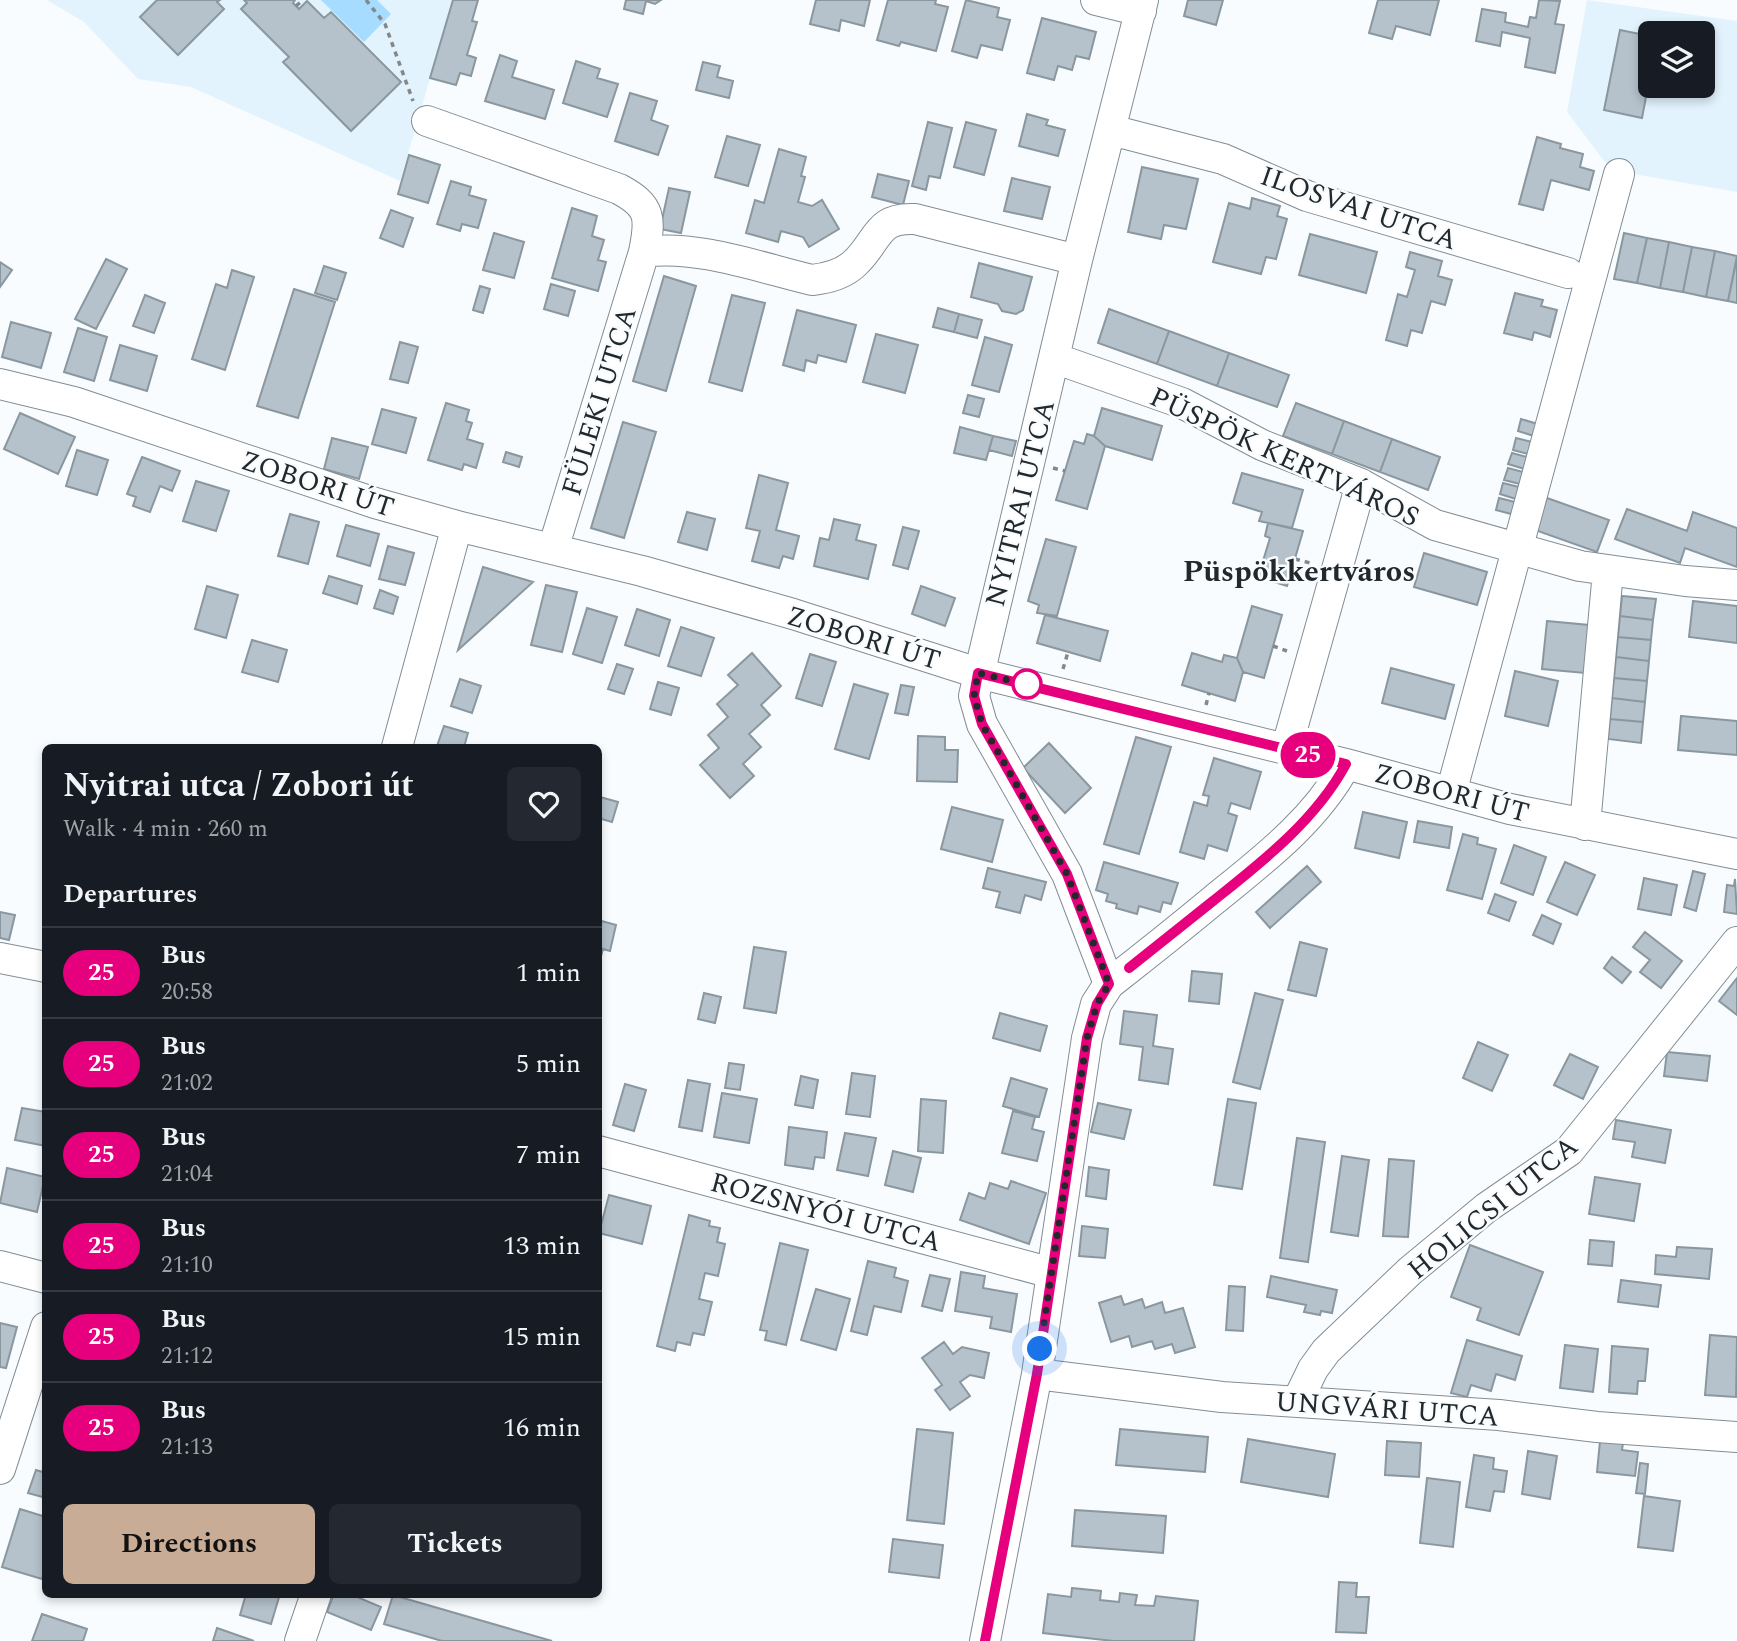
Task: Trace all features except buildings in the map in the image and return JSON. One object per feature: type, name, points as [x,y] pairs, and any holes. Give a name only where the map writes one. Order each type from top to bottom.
[{"type":"street","points":[[1096,0],[1142,5]]},
{"type":"street","name":"NYITRAI UTCA","points":[[1109,984],[1067,874],[982,724],[974,696],[1077,260],[1142,5]]},
{"type":"street","name":"FÜLEKI UTCA","points":[[427,121],[619,189],[635,197],[646,211],[649,225],[644,252],[552,549]]},
{"type":"street","name":"ILOSVAI UTCA","points":[[1111,130],[1223,159],[1307,196],[1568,274]]},
{"type":"street","points":[[1451,793],[1619,174]]},
{"type":"street","points":[[644,252],[686,250],[812,280],[829,278],[858,261],[877,234],[899,218],[915,219],[1077,260]]},
{"type":"street","name":"PÜSPÖK KERTVÁROS","points":[[1055,358],[1182,402],[1262,445],[1361,484],[1417,518],[1435,525],[1517,550],[1608,572],[1737,585]]},
{"type":"street","name":"ZOBORI ÚT","points":[[0,384],[74,402],[375,503],[642,571],[768,607],[978,673],[1585,825],[1737,854]]},
{"type":"street","points":[[1286,750],[1361,484]]},
{"type":"street","points":[[398,744],[457,526]]},
{"type":"street","points":[[1585,825],[1608,572]]},
{"type":"street","points":[[985,1641],[1037,1374],[1087,1038],[1097,1004],[1109,984],[1250,871],[1306,820],[1334,785],[1346,764]]},
{"type":"street","name":"HOLICSI UTCA","points":[[1297,1402],[1313,1369],[1326,1351],[1410,1271],[1486,1208],[1569,1152],[1737,942]]},
{"type":"street","points":[[0,958],[42,966]]},
{"type":"street","name":"ROZSNYÓI UTCA","points":[[602,1152],[1052,1273]]},
{"type":"street","points":[[0,1266],[42,1277]]},
{"type":"street","points":[[0,1469],[42,1339]]},
{"type":"street","name":"UNGVÁRI UTCA","points":[[1037,1374],[1184,1393],[1499,1415],[1598,1427],[1737,1437]]},
{"type":"street","points":[[300,1641],[315,1598]]},
{"type":"path","points":[[296,6],[303,0]]},
{"type":"path","points":[[366,0],[385,24],[419,118],[427,121]]},
{"type":"path","points":[[1064,667],[1068,652]]},
{"type":"path","points":[[1205,707],[1209,693]]},
{"type":"shaded area","points":[[47,0],[453,0],[400,181],[191,87],[138,79],[84,22]]},
{"type":"shaded area","points":[[321,0],[377,0],[391,14],[364,42]]},
{"type":"shaded area","points":[[1587,0],[1737,21],[1737,192],[1611,170],[1567,112]]},
{"type":"bus line","name":"25","points":[[985,1641],[1037,1374],[1087,1038],[1097,1004],[1109,984],[1067,874],[982,724],[974,696],[978,673],[1346,764],[1334,785],[1306,820],[1250,871],[1129,968]]},
{"type":"district","name":"Püspökkertváros","points":[[1299,571]]},
{"type":"route","points":[[1027,684],[1035,686],[978,673],[974,696],[982,724],[1067,874],[1109,984],[1097,1004],[1087,1038],[1040,1349]]}]
